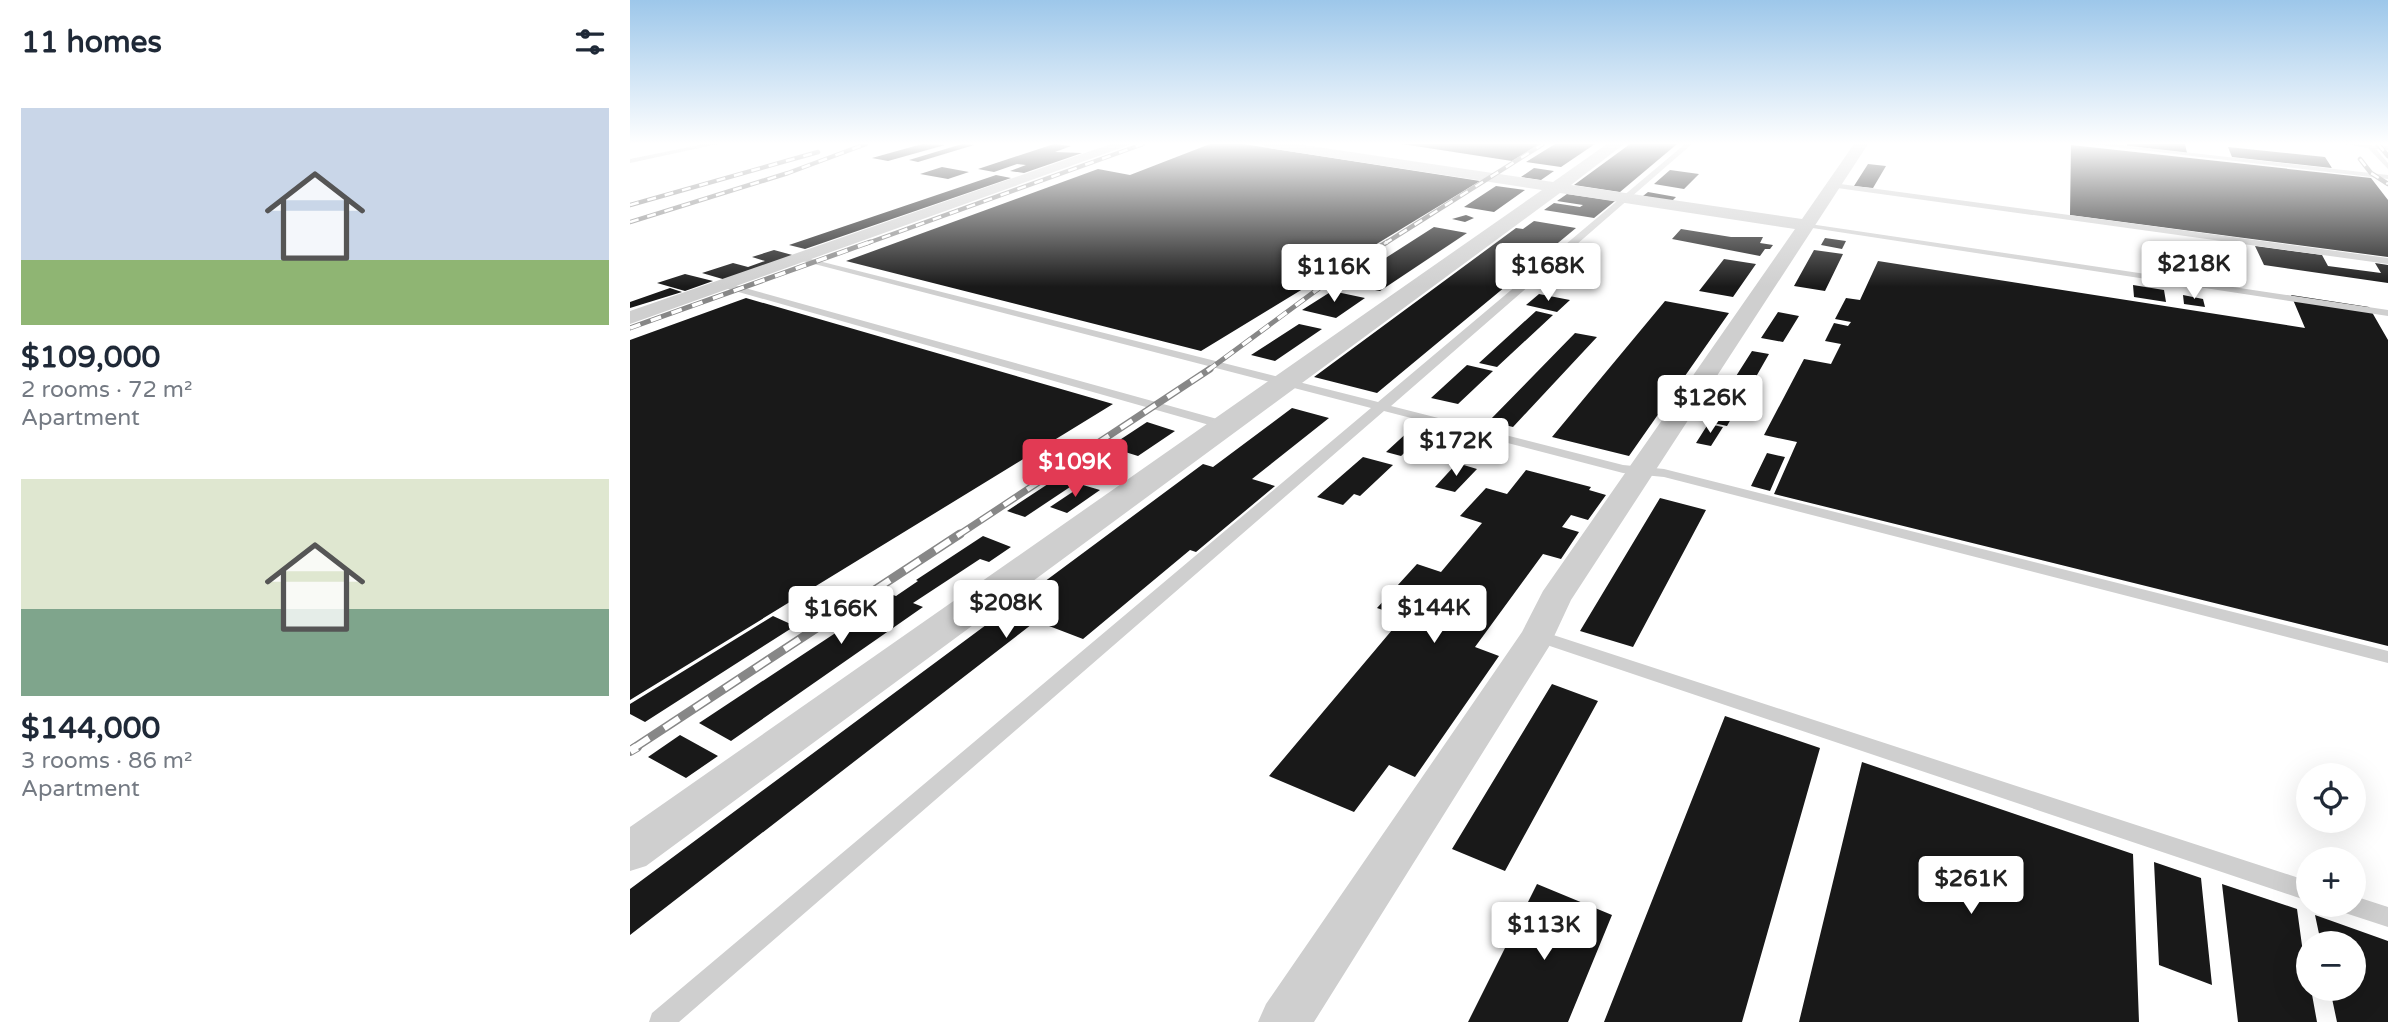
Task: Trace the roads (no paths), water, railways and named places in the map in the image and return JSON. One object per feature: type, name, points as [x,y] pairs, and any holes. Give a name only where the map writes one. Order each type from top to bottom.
[{"type":"street","points":[[630,318],[989,192]]},
{"type":"street","points":[[630,852],[1549,192]]},
{"type":"street","points":[[1586,192],[1806,225]]},
{"type":"street","points":[[1284,1022],[1538,636],[1555,599],[1829,192]]},
{"type":"lane","points":[[661,1022],[1633,192]]},
{"type":"lane","points":[[1875,192],[2388,261]]},
{"type":"lane","points":[[1806,225],[2388,313]]},
{"type":"lane","points":[[802,257],[1623,469],[1664,473],[2388,657]]},
{"type":"lane","points":[[724,285],[1224,425]]},
{"type":"lane","points":[[1538,636],[2296,887]]},
{"type":"lane","points":[[2366,910],[2388,917]]},
{"type":"railway","points":[[630,205],[677,192]]},
{"type":"railway","points":[[630,222],[728,192]]},
{"type":"railway","points":[[865,244],[1010,192]]},
{"type":"railway","points":[[1384,244],[1467,192]]},
{"type":"railway","points":[[630,328],[870,242]]},
{"type":"railway","points":[[1207,371],[1352,264],[1387,242]]},
{"type":"railway","points":[[957,536],[1207,371]]},
{"type":"railway","points":[[634,748],[960,534]]},
{"type":"railway","points":[[630,751],[637,747]]}]
